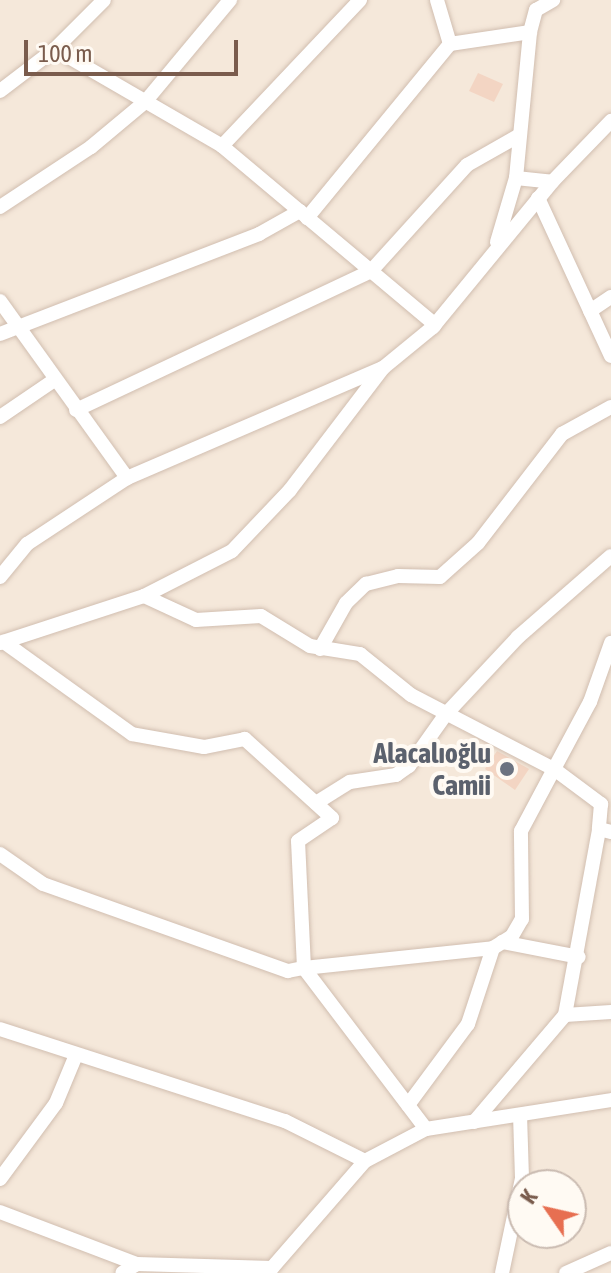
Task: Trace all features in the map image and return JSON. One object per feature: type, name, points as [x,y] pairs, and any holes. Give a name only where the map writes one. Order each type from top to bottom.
[{"type":"street","points":[[0,91],[55,49],[104,0]]},
{"type":"street","points":[[0,207],[91,147],[145,102],[230,0]]},
{"type":"street","points":[[222,146],[360,0]]},
{"type":"street","points":[[437,0],[450,44]]},
{"type":"street","points":[[496,247],[516,178],[518,136],[535,5],[553,0]]},
{"type":"street","points":[[0,334],[303,214],[450,44],[530,32]]},
{"type":"street","points":[[55,49],[222,146],[435,325]]},
{"type":"street","points":[[2,643],[144,596],[232,551],[290,490],[383,368],[435,325],[538,198],[611,121]]},
{"type":"street","points":[[76,410],[371,271],[467,165],[518,136]]},
{"type":"street","points":[[516,178],[552,182]]},
{"type":"street","points":[[538,198],[611,356]]},
{"type":"street","points":[[590,311],[611,297]]},
{"type":"street","points":[[0,301],[53,381],[127,478]]},
{"type":"street","points":[[0,577],[27,544],[127,478],[383,368]]},
{"type":"street","points":[[0,417],[53,381]]},
{"type":"street","points":[[320,649],[346,603],[366,584],[398,576],[440,577],[478,543],[562,434],[611,407]]},
{"type":"street","points":[[316,803],[350,782],[396,775],[409,766],[446,714],[518,637],[611,556]]},
{"type":"street","points":[[144,596],[196,620],[261,616],[320,649],[360,654],[411,695],[470,729],[505,739],[554,769],[601,804],[605,831],[565,1015],[474,1122]]},
{"type":"street","points":[[2,643],[132,734],[204,747],[245,739],[332,818],[298,841],[304,968],[426,1129]]},
{"type":"street","points":[[408,1105],[468,1024],[498,945],[522,919],[521,831],[590,702],[611,643]]},
{"type":"street","points":[[0,854],[43,884],[216,950],[288,971],[498,945],[579,957]]},
{"type":"street","points":[[565,1015],[611,1012]]},
{"type":"street","points":[[0,1029],[38,1037],[76,1055],[285,1121],[365,1161]]},
{"type":"street","points":[[0,1179],[56,1103],[76,1055]]},
{"type":"street","points":[[0,1212],[137,1264],[271,1271],[365,1161],[426,1129],[611,1100]]},
{"type":"street","points":[[502,1273],[522,1178],[520,1115]]},
{"type":"street","points":[[566,1273],[611,1253]]},
{"type":"street","points":[[122,1273],[137,1264]]},
{"type":"shaded area","points":[[0,0],[611,0],[611,1273],[0,1273]]},
{"type":"building","points":[[478,73],[503,84],[494,102],[469,91]]},
{"type":"building","name":"Alacalıoğlu Camii","points":[[497,751],[529,769],[515,790],[485,769]]},
{"type":"place","name":"Alacalıoğlu Camii","points":[[507,769]]}]
